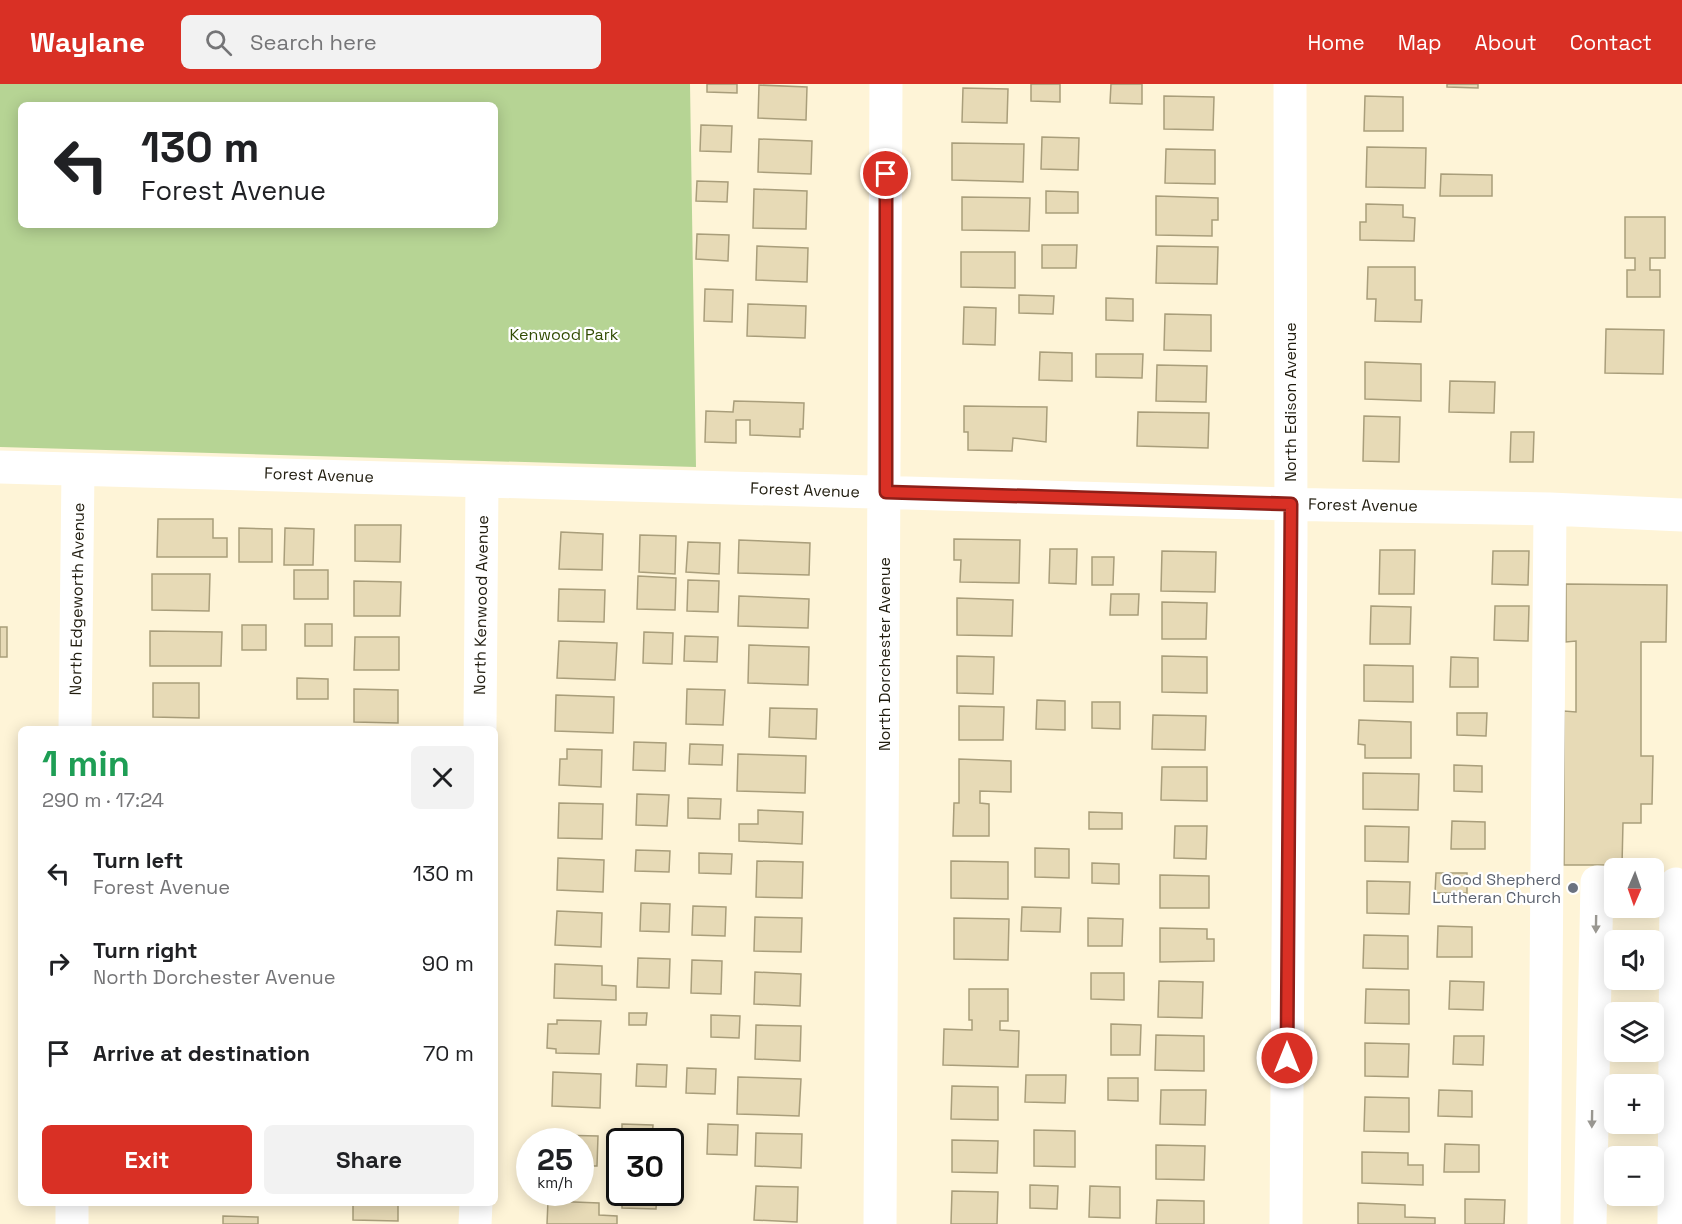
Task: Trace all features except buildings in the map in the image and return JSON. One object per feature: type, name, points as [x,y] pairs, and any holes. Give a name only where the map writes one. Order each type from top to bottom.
[{"type":"street","name":"North Dorchester Avenue","points":[[880,1224],[886,492],[886,84]]},
{"type":"street","name":"North Edison Avenue","points":[[1286,1224],[1291,504],[1290,84]]},
{"type":"street","name":"Forest Avenue","points":[[0,467],[1291,504],[1550,509],[1682,515]]},
{"type":"street","name":"North Edgeworth Avenue","points":[[75,726],[78,470]]},
{"type":"street","name":"North Kenwood Avenue","points":[[480,726],[482,481]]},
{"type":"street","points":[[1544,1224],[1550,509]]},
{"type":"street","points":[[1590,1224],[1597,882],[1604,882]]},
{"type":"street","points":[[1670,884],[1674,1224]]},
{"type":"street","points":[[72,1206],[72,1224]]},
{"type":"street","points":[[475,1224],[476,1206]]},
{"type":"green space","name":"Kenwood Park","points":[[0,84],[690,84],[696,467],[0,447]]},
{"type":"place","name":"Good Shepherd Lutheran Church","points":[[1573,888]]},
{"type":"route","points":[[886,174],[886,492],[1291,504],[1287,1058]]}]
